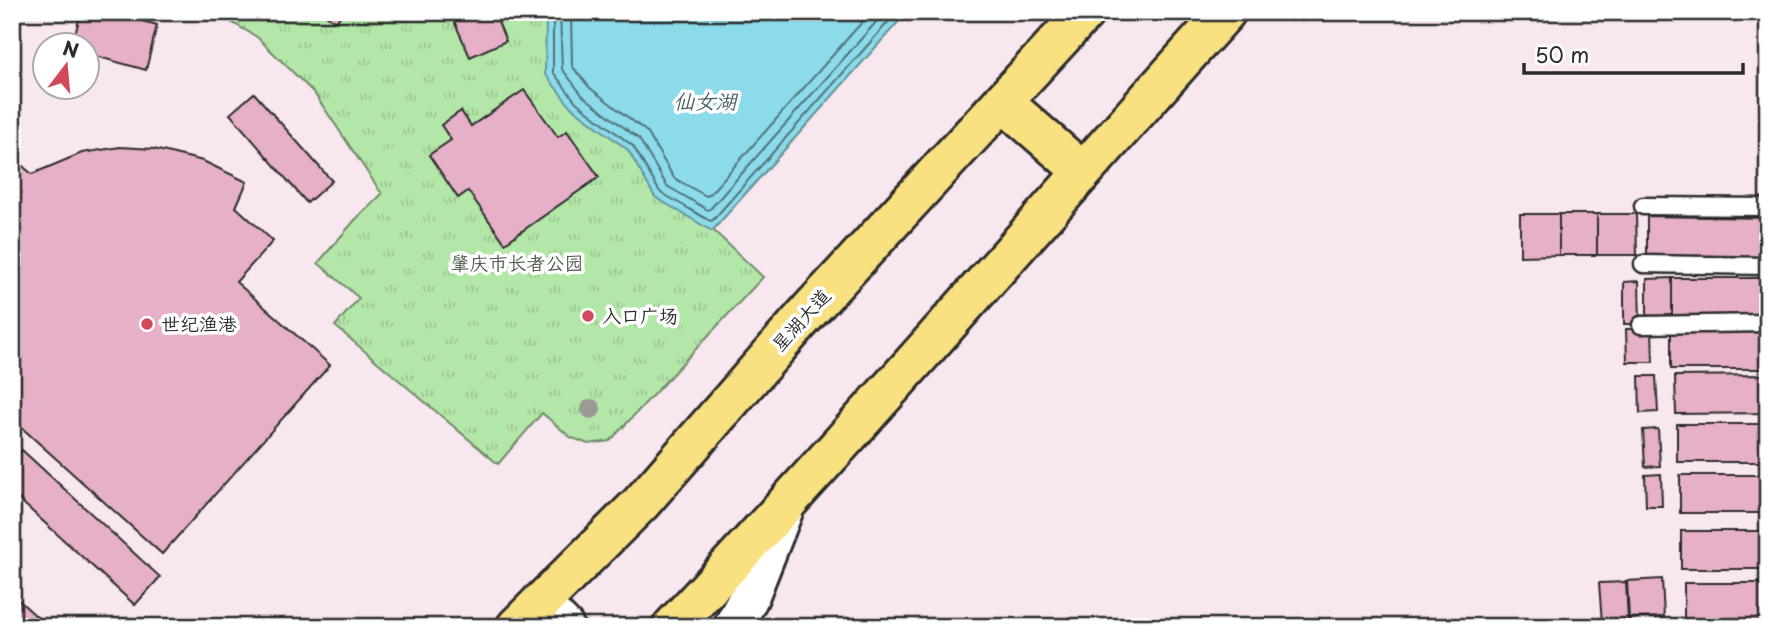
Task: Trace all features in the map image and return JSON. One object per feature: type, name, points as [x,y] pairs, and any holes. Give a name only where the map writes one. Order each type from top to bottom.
[{"type":"main road","name":"星湖大道","points":[[540,619],[810,310],[1085,12]]},
{"type":"main road","points":[[672,627],[785,506],[1226,12]]},
{"type":"main road","points":[[1003,102],[1082,171]]},
{"type":"main road","points":[[733,627],[749,597],[785,506]]},
{"type":"lane","points":[[1643,206],[1768,207]]},
{"type":"lane","points":[[1643,264],[1768,266]]},
{"type":"lane","points":[[1642,325],[1768,323]]},
{"type":"green space","name":"肇庆市长者公园","points":[[214,12],[907,12],[713,230],[763,277],[610,441],[588,444],[570,437],[542,413],[498,464],[335,326],[359,298],[318,263],[355,220],[382,194],[314,93],[257,37]]},
{"type":"water","name":"仙女湖","points":[[544,12],[907,12],[712,231],[655,197],[628,150],[571,107],[545,74]]},
{"type":"building","points":[[81,12],[109,12],[157,25],[146,70],[102,58],[102,32],[76,32]]},
{"type":"building","points":[[322,12],[343,12],[336,22]]},
{"type":"building","points":[[450,12],[519,12],[498,22],[506,41],[470,57]]},
{"type":"building","points":[[524,90],[558,137],[567,131],[599,177],[505,243],[468,191],[458,198],[429,155],[451,140],[441,125],[461,111],[471,126]]},
{"type":"building","points":[[254,93],[332,181],[307,203],[230,114]]},
{"type":"building","name":"世纪渔港","points":[[120,147],[154,149],[203,161],[247,182],[236,207],[273,241],[236,282],[330,365],[162,554],[12,419],[12,157],[32,174],[82,153]]},
{"type":"building","points":[[1520,214],[1559,214],[1559,255],[1520,256]]},
{"type":"building","points":[[1559,214],[1597,214],[1597,255],[1559,255]]},
{"type":"building","points":[[1597,214],[1636,214],[1637,255],[1597,255]]},
{"type":"building","points":[[1647,216],[1768,218],[1768,258],[1647,256]]},
{"type":"building","points":[[1672,278],[1768,278],[1768,316],[1672,317]]},
{"type":"building","points":[[1672,278],[1672,317],[1647,317],[1647,279]]},
{"type":"building","points":[[1639,281],[1640,324],[1624,324],[1624,282]]},
{"type":"building","points":[[1626,329],[1652,329],[1653,362],[1627,362]]},
{"type":"building","points":[[1671,331],[1768,331],[1768,369],[1671,369]]},
{"type":"building","points":[[1768,375],[1768,413],[1676,414],[1675,376]]},
{"type":"building","points":[[1639,376],[1656,376],[1658,412],[1640,413]]},
{"type":"building","points":[[1677,424],[1768,424],[1768,462],[1677,462]]},
{"type":"building","points":[[1658,429],[1660,466],[1645,467],[1643,430]]},
{"type":"building","points":[[22,450],[160,577],[135,605],[12,493],[12,461]]},
{"type":"building","points":[[1661,474],[1662,506],[1646,506],[1645,475]]},
{"type":"building","points":[[1680,475],[1768,475],[1768,513],[1680,513]]},
{"type":"building","points":[[1681,531],[1768,531],[1768,569],[1681,569]]},
{"type":"building","points":[[1662,579],[1664,617],[1629,619],[1627,581]]},
{"type":"building","points":[[1626,582],[1628,621],[1602,623],[1599,583]]},
{"type":"building","points":[[1684,583],[1768,583],[1768,621],[1684,621]]},
{"type":"building","points":[[12,594],[48,627],[12,627]]},
{"type":"place","name":"入口广场","points":[[588,316]]},
{"type":"place","name":"世纪渔港","points":[[147,324]]}]
